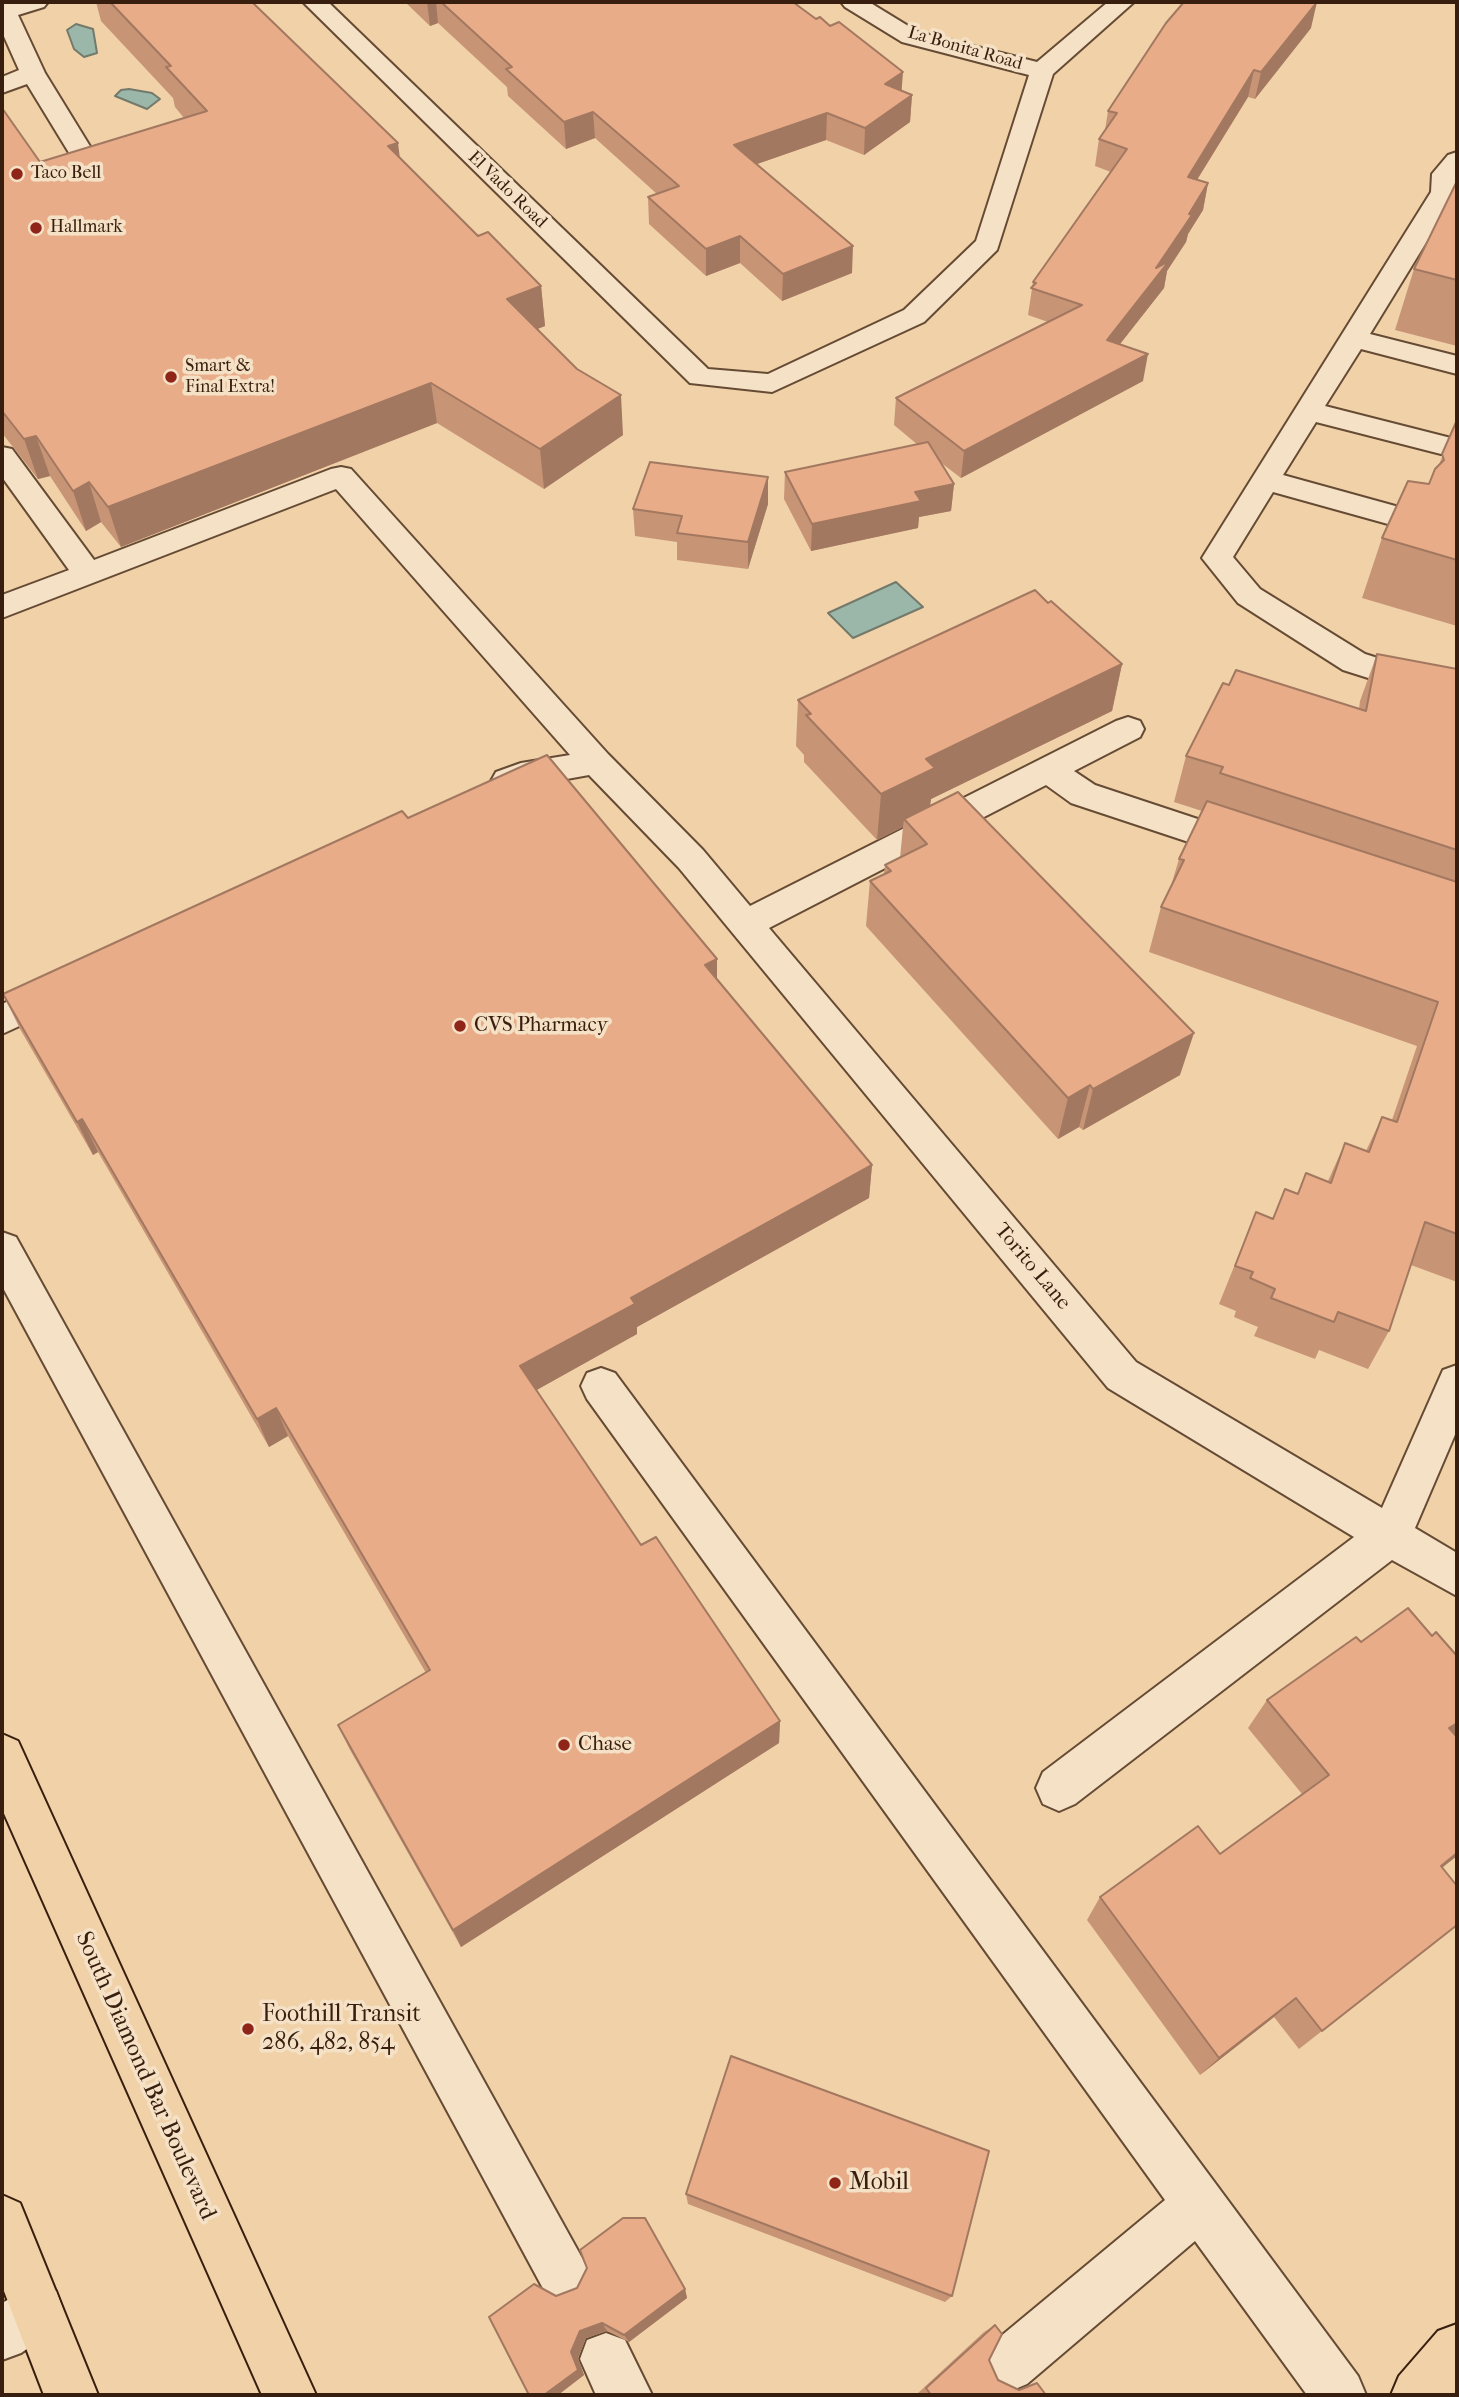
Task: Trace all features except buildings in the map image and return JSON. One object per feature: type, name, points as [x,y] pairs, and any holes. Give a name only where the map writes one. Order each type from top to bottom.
[{"type":"main road","name":"South Diamond Bar Boulevard","points":[[2,1757],[289,2395]]},
{"type":"main road","points":[[2,2221],[19,2322],[71,2395]]},
{"type":"main road","points":[[1418,2395],[1457,2350]]},
{"type":"street","points":[[36,2],[3,11],[33,72],[94,174]]},
{"type":"street","name":"El Vado Road","points":[[315,2],[700,377],[772,383],[914,316],[988,244],[1042,71]]},
{"type":"street","name":"La Bonita Road","points":[[853,2],[910,37],[1042,71]]},
{"type":"street","points":[[1042,71],[1122,2]]},
{"type":"street","points":[[2,86],[33,72]]},
{"type":"street","points":[[1457,160],[1445,174],[1444,192],[1217,558],[1249,596],[1354,662],[1457,695]]},
{"type":"street","points":[[1353,338],[1457,365]]},
{"type":"street","points":[[1308,411],[1441,445]]},
{"type":"street","points":[[2,456],[88,574],[2,607]]},
{"type":"street","name":"Torito Lane","points":[[88,574],[341,476],[596,762],[691,859],[1122,1375],[1457,1576]]},
{"type":"street","points":[[1266,480],[1406,519]]},
{"type":"street","points":[[745,924],[976,822],[1048,770],[1128,729]]},
{"type":"street","points":[[478,796],[521,775],[596,762]]},
{"type":"street","points":[[1048,770],[1083,794],[1277,858]]},
{"type":"street","points":[[2,1020],[90,978]]},
{"type":"street","points":[[2,1249],[564,2276]]},
{"type":"street","points":[[1059,1788],[1391,1535],[1457,1382]]},
{"type":"street","points":[[601,1385],[1339,2395]]},
{"type":"street","points":[[1008,2365],[1200,2204]]},
{"type":"shaded area","points":[[76,24],[93,29],[97,53],[84,57],[74,49],[67,30]]},
{"type":"shaded area","points":[[121,90],[152,93],[160,99],[147,109],[115,96]]},
{"type":"shaded area","points":[[896,582],[923,607],[853,638],[828,613]]},
{"type":"place","name":"Taco Bell","points":[[17,174]]},
{"type":"place","name":"Hallmark","points":[[36,228]]},
{"type":"place","name":"Smart & Final Extra!","points":[[171,377]]},
{"type":"place","name":"CVS Pharmacy","points":[[460,1026]]},
{"type":"place","name":"Chase","points":[[564,1745]]},
{"type":"place","name":"Foothill Transit 286, 482, 854","points":[[248,2029]]},
{"type":"place","name":"Mobil","points":[[835,2183]]}]
